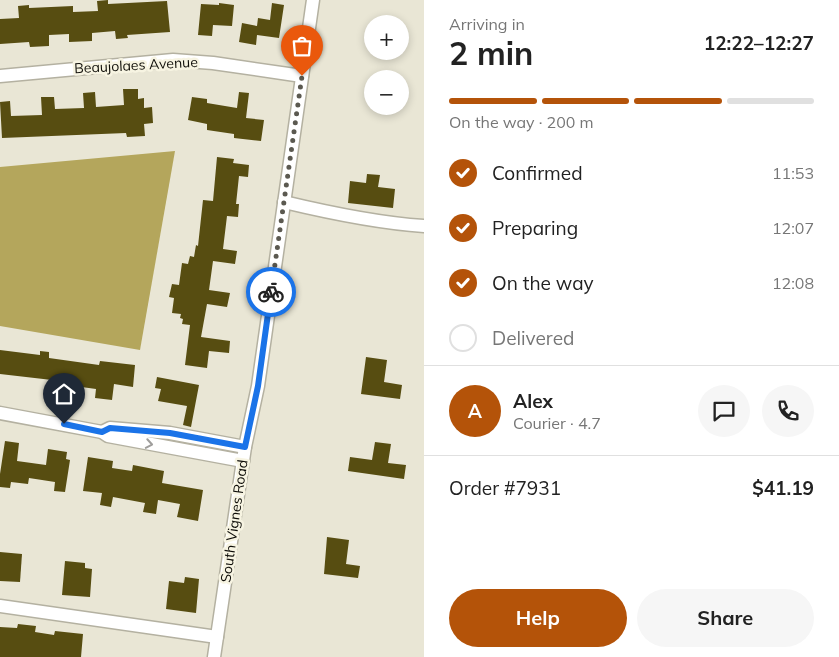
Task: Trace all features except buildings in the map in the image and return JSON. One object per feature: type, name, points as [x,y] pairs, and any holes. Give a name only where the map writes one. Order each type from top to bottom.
[{"type":"street","name":"South Vignes Road","points":[[214,657],[245,447],[258,386],[313,0]]},
{"type":"street","name":"Beaujolaes Avenue","points":[[0,76],[173,60],[213,63],[302,76]]},
{"type":"street","points":[[284,202],[362,218],[424,226]]},
{"type":"street","points":[[0,413],[102,432],[108,436],[243,461]]},
{"type":"street","points":[[102,432],[110,428],[170,433],[245,447]]},
{"type":"street","points":[[0,606],[217,637]]},
{"type":"shaded area","points":[[175,151],[140,350],[0,326],[0,167]]},
{"type":"way so far","points":[[271,292],[302,76]]},
{"type":"route","points":[[64,424],[102,432],[110,428],[170,433],[245,447],[258,386],[271,292]]}]
